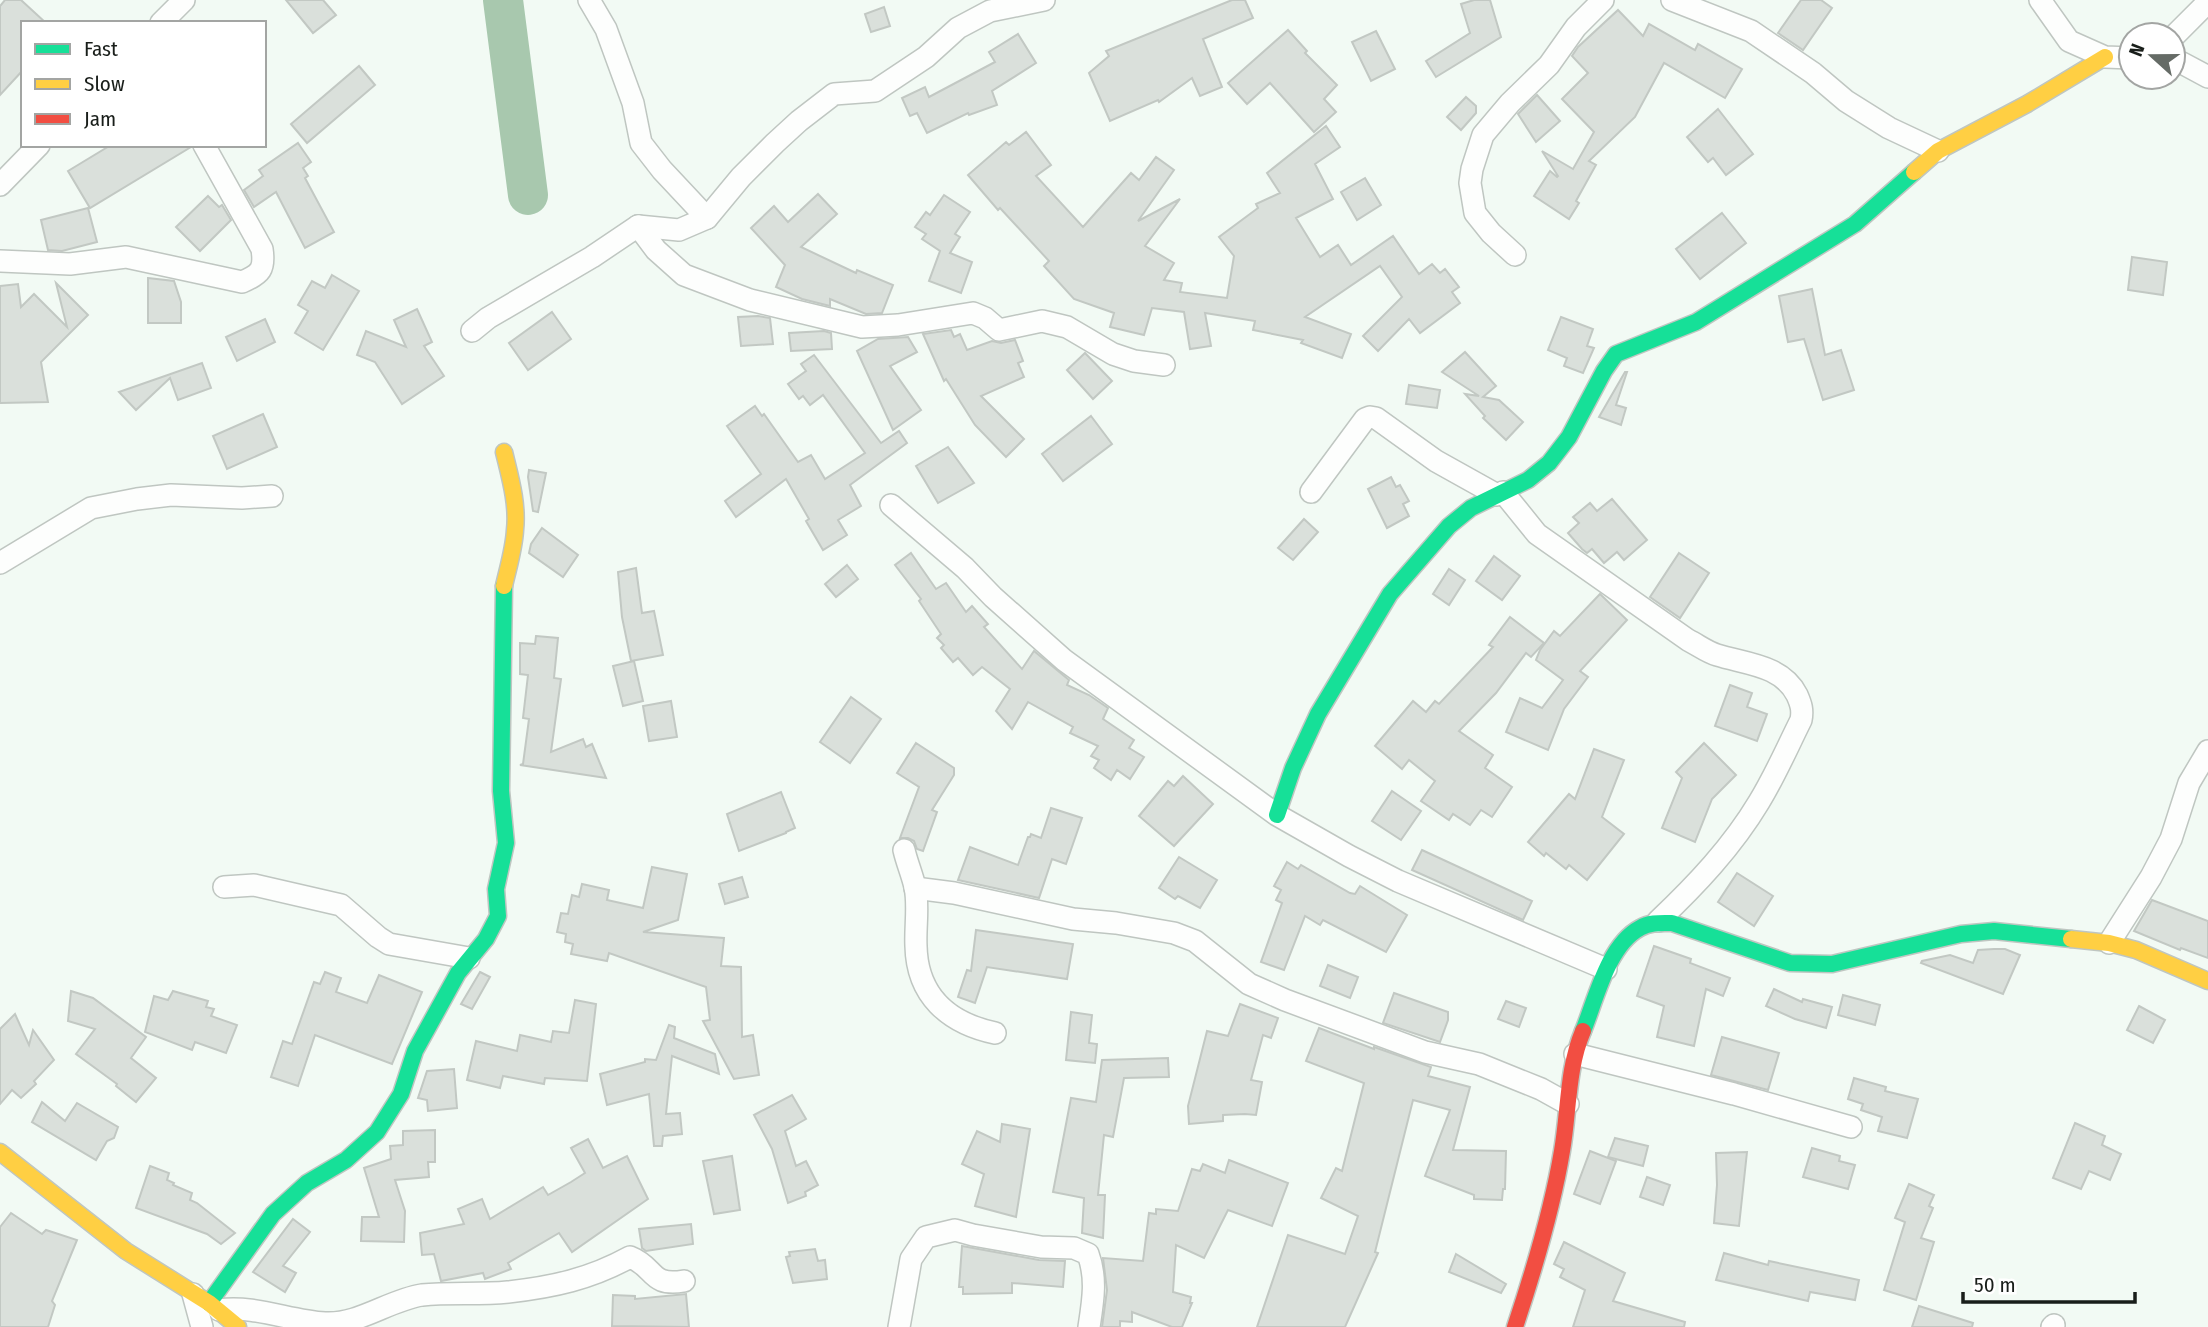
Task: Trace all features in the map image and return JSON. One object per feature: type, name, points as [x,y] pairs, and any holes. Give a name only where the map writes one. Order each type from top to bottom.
[{"type":"street","points":[[163,21],[184,0]]},
{"type":"street","points":[[589,0],[606,29],[634,103],[641,143],[707,218]]},
{"type":"street","points":[[472,331],[488,318],[592,257],[638,226],[679,230],[707,218],[741,177],[775,143],[835,94],[875,91],[926,57],[958,28],[990,11],[1044,0]]},
{"type":"street","points":[[1515,255],[1491,233],[1475,213],[1470,183],[1483,135],[1510,103],[1549,65],[1576,27],[1603,0]]},
{"type":"street","points":[[1672,0],[1751,31],[1846,101],[1889,128],[1938,151]]},
{"type":"street","points":[[2040,0],[2069,41],[2105,57],[2117,57]]},
{"type":"street","points":[[2187,23],[2208,2]]},
{"type":"street","points":[[1277,815],[1293,768],[1318,714],[1390,594],[1449,526],[1471,509],[1528,481],[1549,463],[1569,437],[1616,354],[1696,322],[1855,224],[1938,151],[2027,104],[2105,57]]},
{"type":"street","points":[[2187,66],[2208,77]]},
{"type":"street","points":[[0,185],[37,147]]},
{"type":"street","points":[[0,261],[70,264],[126,257],[242,282],[256,276],[264,263],[262,249],[205,147]]},
{"type":"street","points":[[638,226],[656,250],[684,275],[750,300],[798,313],[862,327],[898,326],[973,313],[985,318],[999,330],[1042,321],[1067,327],[1113,354],[1134,361],[1164,365]]},
{"type":"street","points":[[1311,492],[1365,419],[1376,418],[1436,461],[1500,494],[1537,534],[1688,640],[1715,654],[1779,673],[1793,688],[1803,711],[1759,803],[1719,858],[1658,921],[1638,928],[1625,940],[1606,970],[1575,1054],[1560,1161],[1545,1228],[1515,1327]]},
{"type":"street","points":[[202,1327],[207,1303],[274,1214],[307,1182],[346,1160],[377,1132],[401,1094],[415,1051],[469,958],[486,939],[498,916],[496,889],[506,843],[501,792],[503,589],[506,567],[515,538],[514,500],[504,452]]},
{"type":"street","points":[[0,563],[91,508],[171,495],[242,498],[272,496]]},
{"type":"street","points":[[891,505],[965,568],[992,597],[1064,660],[1277,815],[1398,881],[1606,970]]},
{"type":"street","points":[[2109,943],[2151,877],[2171,839],[2189,783],[2208,751]]},
{"type":"street","points":[[904,850],[915,888],[916,949],[920,978],[933,1000],[957,1020],[995,1033]]},
{"type":"street","points":[[224,887],[254,885],[322,899],[341,905],[389,944],[469,958]]},
{"type":"street","points":[[915,888],[954,893],[1073,919],[1174,933],[1195,941],[1249,984],[1425,1052],[1479,1064],[1541,1088],[1568,1104]]},
{"type":"street","points":[[1658,921],[1672,923],[1790,963],[1832,964],[1961,934],[1994,931],[2109,943],[2136,950],[2208,981]]},
{"type":"street","points":[[1575,1054],[1734,1094],[1850,1127]]},
{"type":"street","points":[[0,1152],[126,1251],[207,1303],[238,1327]]},
{"type":"street","points":[[899,1327],[911,1259],[926,1237],[955,1230],[1041,1247],[1074,1248],[1088,1254],[1094,1269],[1089,1327]]},
{"type":"street","points":[[207,1303],[327,1323],[370,1314],[396,1302],[421,1296],[507,1292],[568,1282],[604,1272],[630,1257],[640,1261],[652,1276],[661,1281],[684,1281]]},
{"type":"building","points":[[5,0],[21,0],[44,21],[21,21],[21,72],[0,95],[0,6]]},
{"type":"building","points":[[286,0],[323,0],[336,15],[313,33]]},
{"type":"building","points":[[1232,0],[1245,0],[1253,18],[1203,39],[1222,87],[1200,96],[1192,78],[1159,102],[1158,100],[1110,121],[1089,73],[1109,56],[1106,51]]},
{"type":"building","points":[[1474,0],[1490,0],[1501,37],[1436,77],[1426,61],[1470,33],[1461,4]]},
{"type":"building","points":[[1801,0],[1821,0],[1832,8],[1803,50],[1778,33]]},
{"type":"building","points":[[884,7],[890,26],[871,32],[865,14]]},
{"type":"building","points":[[1618,10],[1643,36],[1649,24],[1695,50],[1698,44],[1742,69],[1725,98],[1664,63],[1635,117],[1589,161],[1596,165],[1569,219],[1534,196],[1550,171],[1558,176],[1542,151],[1573,169],[1594,132],[1562,99],[1588,73],[1572,56],[1578,47]]},
{"type":"building","points":[[1288,30],[1307,51],[1305,53],[1337,85],[1324,99],[1336,112],[1314,132],[1270,83],[1247,104],[1228,83]]},
{"type":"building","points":[[1376,31],[1395,69],[1371,81],[1352,42]]},
{"type":"building","points":[[1018,34],[1036,63],[992,91],[997,105],[969,115],[968,113],[927,133],[917,113],[910,116],[902,98],[925,87],[929,97],[995,62],[989,52]]},
{"type":"building","points":[[359,66],[375,85],[307,143],[291,124]]},
{"type":"building","points":[[1537,95],[1560,121],[1536,142],[1518,114]]},
{"type":"building","points":[[1466,97],[1476,106],[1476,113],[1461,130],[1447,117]]},
{"type":"building","points":[[1718,109],[1753,154],[1726,175],[1713,158],[1708,162],[1687,137]]},
{"type":"building","points":[[1326,126],[1340,147],[1315,164],[1333,199],[1296,218],[1320,257],[1338,245],[1351,265],[1393,236],[1419,274],[1432,264],[1440,273],[1445,269],[1459,287],[1452,292],[1460,303],[1420,333],[1409,319],[1378,351],[1363,336],[1402,297],[1380,266],[1305,317],[1351,334],[1342,358],[1301,343],[1303,340],[1253,330],[1255,321],[1205,313],[1211,346],[1190,349],[1184,312],[1152,308],[1144,335],[1110,327],[1114,313],[1074,299],[1044,266],[1049,261],[1000,208],[998,210],[968,175],[1006,142],[1009,145],[1026,132],[1051,165],[1036,176],[1083,227],[1131,173],[1139,180],[1156,157],[1174,170],[1138,221],[1180,199],[1145,246],[1174,263],[1164,280],[1182,283],[1180,292],[1227,298],[1234,256],[1219,237],[1258,208],[1256,204],[1280,193],[1267,173]]},
{"type":"building","points":[[298,143],[311,162],[303,168],[308,176],[305,178],[334,232],[305,248],[276,192],[254,207],[244,190],[263,176],[259,170]]},
{"type":"building","points":[[108,147],[191,147],[90,208],[68,171]]},
{"type":"building","points":[[1365,178],[1381,205],[1357,220],[1341,192]]},
{"type":"building","points":[[818,194],[837,214],[801,247],[856,273],[857,270],[893,285],[882,313],[866,314],[830,299],[830,306],[802,299],[776,287],[785,265],[751,228],[774,206],[788,222]]},
{"type":"building","points":[[944,195],[970,212],[955,234],[960,237],[950,253],[972,262],[961,293],[929,281],[940,251],[922,239],[926,234],[915,227],[926,212],[930,215]]},
{"type":"building","points":[[208,196],[219,207],[222,205],[231,220],[200,251],[176,227]]},
{"type":"building","points":[[88,208],[97,242],[62,251],[48,250],[41,220]]},
{"type":"building","points":[[1722,213],[1746,243],[1700,279],[1676,249]]},
{"type":"building","points":[[2132,257],[2167,262],[2163,295],[2128,290]]},
{"type":"building","points":[[332,275],[359,291],[323,350],[295,333],[308,311],[298,305],[312,281],[325,288]]},
{"type":"building","points":[[148,278],[174,281],[181,302],[181,323],[148,323]]},
{"type":"building","points":[[56,283],[88,315],[41,362],[48,402],[0,403],[0,286],[18,284],[21,307],[34,294],[67,327]]},
{"type":"building","points":[[1812,289],[1825,355],[1841,350],[1854,390],[1823,400],[1804,339],[1788,342],[1779,296]]},
{"type":"building","points":[[417,309],[432,342],[424,346],[444,376],[402,404],[375,362],[357,355],[366,331],[406,347],[394,320]]},
{"type":"building","points":[[552,312],[571,339],[528,370],[509,343]]},
{"type":"building","points":[[738,317],[770,318],[773,344],[741,346]]},
{"type":"building","points":[[1561,317],[1593,329],[1587,346],[1594,348],[1583,373],[1564,366],[1567,358],[1548,350]]},
{"type":"building","points":[[265,319],[275,342],[237,361],[226,337]]},
{"type":"building","points":[[951,330],[954,337],[960,334],[967,350],[992,341],[1001,343],[1015,340],[1023,361],[1018,363],[1024,377],[981,396],[1024,439],[1006,457],[975,425],[946,379],[944,381],[923,334]]},
{"type":"building","points":[[789,333],[831,333],[832,349],[791,351]]},
{"type":"building","points":[[908,337],[917,352],[890,366],[921,410],[893,430],[857,351],[878,339]]},
{"type":"building","points":[[1465,352],[1496,386],[1483,397],[1499,400],[1523,422],[1506,440],[1483,418],[1485,416],[1465,394],[1479,396],[1442,372]]},
{"type":"building","points":[[1085,353],[1112,381],[1093,399],[1067,370]]},
{"type":"building","points":[[814,355],[881,443],[899,431],[907,443],[850,485],[861,506],[838,520],[847,535],[823,550],[786,479],[736,517],[725,501],[761,474],[727,426],[755,406],[762,416],[764,414],[798,462],[811,455],[825,479],[865,453],[823,395],[810,405],[803,396],[799,399],[788,384],[806,371],[801,364]]},
{"type":"building","points":[[202,363],[211,388],[178,400],[170,378],[136,410],[119,392]]},
{"type":"building","points":[[1625,372],[1616,405],[1626,408],[1621,425],[1599,417]]},
{"type":"building","points":[[1409,385],[1440,390],[1437,408],[1406,404]]},
{"type":"building","points":[[263,414],[277,447],[227,469],[213,436]]},
{"type":"building","points":[[1091,416],[1112,444],[1063,481],[1042,454]]},
{"type":"building","points":[[948,447],[974,483],[938,503],[916,466]]},
{"type":"building","points":[[529,470],[546,473],[538,512],[533,511]]},
{"type":"building","points":[[1391,477],[1396,487],[1400,485],[1409,501],[1403,504],[1409,516],[1387,528],[1368,489]]},
{"type":"building","points":[[1612,499],[1647,540],[1624,560],[1617,552],[1604,563],[1592,549],[1587,553],[1582,549],[1568,533],[1579,523],[1573,517],[1590,503],[1597,511]]},
{"type":"building","points":[[1304,519],[1318,532],[1293,560],[1278,548]]},
{"type":"building","points":[[542,528],[578,555],[563,577],[529,553],[531,544]]},
{"type":"building","points":[[911,553],[936,589],[946,583],[966,612],[972,606],[988,624],[984,627],[1022,669],[1034,651],[1069,680],[1067,685],[1108,708],[1103,719],[1134,740],[1129,748],[1144,757],[1130,779],[1117,770],[1111,780],[1094,768],[1099,760],[1091,756],[1098,746],[1070,733],[1073,727],[1028,702],[1012,729],[996,711],[1010,689],[982,667],[973,675],[958,658],[953,662],[941,648],[944,645],[937,638],[941,634],[919,601],[921,599],[895,565]]},
{"type":"building","points":[[1679,553],[1709,573],[1680,618],[1650,597]]},
{"type":"building","points":[[1494,556],[1520,576],[1502,600],[1476,581]]},
{"type":"building","points":[[847,565],[858,579],[836,597],[825,584]]},
{"type":"building","points":[[636,568],[642,613],[654,611],[663,655],[631,661],[622,617],[618,572]]},
{"type":"building","points":[[1449,569],[1465,580],[1449,605],[1433,594]]},
{"type":"building","points":[[1600,594],[1627,620],[1580,671],[1588,677],[1564,709],[1548,750],[1506,732],[1520,698],[1542,708],[1563,680],[1536,660],[1540,650],[1554,631],[1560,636]]},
{"type":"building","points":[[1510,617],[1544,643],[1531,657],[1526,653],[1496,693],[1459,731],[1493,755],[1485,768],[1512,787],[1492,817],[1481,810],[1470,825],[1453,814],[1449,820],[1421,801],[1435,781],[1409,760],[1402,769],[1375,746],[1413,701],[1426,712],[1435,701],[1439,704],[1493,647],[1489,645]]},
{"type":"building","points":[[536,636],[558,638],[554,678],[561,679],[551,752],[583,739],[586,747],[592,744],[606,778],[520,765],[523,764],[529,719],[523,718],[528,675],[520,674],[520,643],[535,644]]},
{"type":"building","points":[[634,661],[643,701],[623,706],[613,666]]},
{"type":"building","points":[[1730,685],[1752,693],[1747,707],[1767,714],[1757,741],[1715,726]]},
{"type":"building","points":[[851,697],[881,719],[850,763],[820,742]]},
{"type":"building","points":[[671,701],[677,737],[649,741],[643,706]]},
{"type":"building","points":[[916,743],[954,768],[954,775],[932,810],[937,812],[923,851],[917,849],[914,841],[900,838],[919,787],[897,773]]},
{"type":"building","points":[[1704,743],[1736,775],[1712,799],[1695,842],[1662,828],[1682,778],[1676,772]]},
{"type":"building","points":[[1594,749],[1624,760],[1602,817],[1624,834],[1587,880],[1569,865],[1566,869],[1546,853],[1544,856],[1528,842],[1569,794],[1575,799]]},
{"type":"building","points":[[1183,776],[1213,804],[1174,846],[1139,816],[1168,781],[1174,786]]},
{"type":"building","points":[[1392,791],[1421,811],[1401,840],[1372,821]]},
{"type":"building","points":[[781,792],[795,828],[739,851],[727,814]]},
{"type":"building","points":[[1051,808],[1082,818],[1066,864],[1052,859],[1039,898],[958,880],[970,847],[1018,865],[1028,837],[1031,834],[1041,838]]},
{"type":"building","points":[[1422,850],[1532,901],[1523,920],[1412,870]]},
{"type":"building","points":[[1179,857],[1217,880],[1200,908],[1178,896],[1175,899],[1159,888]]},
{"type":"building","points":[[1287,862],[1298,869],[1301,865],[1350,893],[1355,894],[1360,886],[1407,915],[1386,952],[1323,920],[1320,925],[1305,916],[1284,970],[1261,962],[1282,903],[1276,900],[1281,890],[1274,886]]},
{"type":"building","points":[[652,867],[687,874],[678,920],[643,932],[724,938],[721,966],[741,967],[742,1037],[753,1035],[759,1075],[734,1079],[703,1021],[710,1020],[706,987],[609,953],[607,961],[571,954],[573,944],[565,942],[566,934],[557,932],[561,913],[568,914],[572,895],[579,897],[582,884],[609,890],[607,900],[643,908]]},
{"type":"building","points":[[1737,873],[1773,896],[1754,926],[1718,902]]},
{"type":"building","points":[[742,877],[748,897],[725,904],[719,884]]},
{"type":"building","points":[[2152,900],[2208,921],[2208,958],[2134,931]]},
{"type":"building","points":[[976,930],[1073,944],[1067,979],[987,967],[975,1003],[958,997],[967,970],[971,971]]},
{"type":"building","points":[[1654,946],[1691,959],[1690,963],[1730,978],[1723,996],[1706,989],[1694,1046],[1657,1037],[1664,1006],[1637,996]]},
{"type":"building","points":[[2005,949],[2020,955],[2003,994],[1921,963],[1950,955],[1973,963],[1978,950]]},
{"type":"building","points":[[1328,965],[1358,977],[1350,998],[1320,986]]},
{"type":"building","points":[[325,972],[341,978],[336,992],[367,1003],[379,975],[422,992],[392,1064],[315,1035],[298,1086],[271,1077],[283,1041],[292,1044],[314,982],[320,984]]},
{"type":"building","points":[[480,972],[490,977],[472,1009],[461,1004]]},
{"type":"building","points":[[1774,989],[1802,1002],[1803,999],[1832,1007],[1826,1028],[1795,1019],[1766,1006]]},
{"type":"building","points":[[71,991],[93,998],[146,1037],[131,1058],[156,1078],[136,1102],[116,1086],[117,1084],[76,1054],[95,1029],[68,1021]]},
{"type":"building","points":[[173,991],[208,1001],[206,1007],[214,1009],[211,1016],[237,1025],[226,1053],[195,1042],[192,1050],[145,1032],[154,996],[168,1000]]},
{"type":"building","points":[[1394,993],[1448,1012],[1440,1042],[1383,1023]]},
{"type":"building","points":[[1843,995],[1880,1005],[1875,1025],[1838,1015]]},
{"type":"building","points":[[575,1000],[596,1004],[587,1081],[545,1078],[544,1084],[503,1076],[500,1088],[467,1080],[476,1041],[517,1051],[520,1035],[551,1042],[553,1031],[569,1033]]},
{"type":"building","points":[[1506,1001],[1526,1008],[1519,1027],[1498,1019]]},
{"type":"building","points":[[1240,1004],[1278,1018],[1271,1038],[1263,1035],[1251,1080],[1262,1082],[1256,1115],[1223,1115],[1223,1121],[1189,1124],[1188,1106],[1207,1031],[1228,1036]]},
{"type":"building","points":[[2139,1006],[2165,1020],[2153,1043],[2127,1030]]},
{"type":"building","points":[[1071,1012],[1092,1015],[1089,1043],[1097,1044],[1095,1063],[1066,1060]]},
{"type":"building","points":[[15,1014],[29,1045],[33,1030],[54,1060],[34,1081],[36,1084],[21,1098],[12,1090],[0,1104],[0,1029]]},
{"type":"building","points":[[669,1025],[675,1027],[674,1038],[715,1054],[719,1074],[672,1056],[666,1114],[680,1113],[682,1134],[663,1136],[662,1146],[654,1146],[649,1094],[607,1105],[600,1074],[645,1062],[645,1059],[656,1060]]},
{"type":"building","points":[[1319,1028],[1431,1067],[1428,1076],[1470,1087],[1453,1150],[1506,1151],[1505,1189],[1502,1200],[1474,1199],[1474,1195],[1425,1176],[1450,1110],[1413,1100],[1375,1252],[1378,1253],[1345,1327],[1257,1327],[1288,1235],[1345,1254],[1358,1216],[1321,1198],[1336,1168],[1342,1171],[1364,1083],[1306,1061]]},
{"type":"building","points":[[1722,1037],[1779,1053],[1768,1090],[1711,1075]]},
{"type":"building","points":[[1168,1058],[1169,1077],[1124,1078],[1113,1137],[1104,1135],[1098,1195],[1105,1195],[1103,1238],[1082,1233],[1084,1198],[1053,1192],[1071,1098],[1096,1102],[1102,1060]]},
{"type":"building","points":[[454,1069],[457,1108],[428,1111],[427,1100],[418,1098],[427,1071]]},
{"type":"building","points":[[1854,1078],[1886,1087],[1885,1091],[1918,1099],[1907,1138],[1878,1131],[1882,1117],[1861,1110],[1863,1104],[1848,1099]]},
{"type":"building","points":[[792,1095],[806,1119],[785,1131],[796,1166],[806,1161],[818,1185],[805,1192],[806,1196],[788,1203],[772,1149],[754,1115]]},
{"type":"building","points":[[42,1102],[65,1121],[77,1103],[118,1127],[114,1138],[107,1141],[96,1160],[32,1122]]},
{"type":"building","points":[[2075,1123],[2105,1136],[2102,1145],[2121,1154],[2110,1180],[2089,1171],[2081,1189],[2053,1178]]},
{"type":"building","points":[[1002,1124],[1030,1129],[1016,1217],[975,1206],[984,1174],[962,1164],[977,1131],[1000,1142]]},
{"type":"building","points":[[435,1130],[435,1162],[428,1162],[429,1177],[395,1180],[405,1211],[404,1242],[361,1241],[362,1217],[379,1217],[364,1168],[391,1159],[390,1146],[403,1145],[403,1131]]},
{"type":"building","points":[[1615,1138],[1648,1146],[1643,1166],[1608,1157]]},
{"type":"building","points":[[588,1139],[603,1168],[627,1156],[648,1199],[572,1252],[559,1233],[508,1263],[511,1269],[485,1279],[483,1273],[441,1281],[434,1254],[422,1255],[420,1233],[464,1224],[458,1209],[482,1199],[490,1219],[543,1187],[548,1195],[585,1173],[571,1148]]},
{"type":"building","points":[[1812,1148],[1840,1156],[1839,1161],[1855,1165],[1848,1189],[1803,1177]]},
{"type":"building","points":[[1590,1151],[1616,1161],[1600,1204],[1574,1194]]},
{"type":"building","points":[[1747,1152],[1739,1226],[1714,1223],[1716,1153]]},
{"type":"building","points":[[732,1156],[740,1210],[714,1214],[703,1161]]},
{"type":"building","points":[[1229,1160],[1288,1183],[1272,1226],[1228,1210],[1204,1258],[1176,1245],[1173,1292],[1191,1297],[1192,1303],[1182,1327],[1172,1327],[1132,1312],[1132,1322],[1120,1321],[1120,1327],[1102,1327],[1107,1290],[1103,1258],[1143,1261],[1149,1213],[1156,1214],[1156,1209],[1178,1211],[1192,1169],[1200,1171],[1203,1164],[1225,1173]]},
{"type":"building","points":[[150,1166],[169,1173],[167,1180],[192,1193],[190,1200],[235,1233],[221,1244],[207,1234],[136,1208]]},
{"type":"building","points":[[1647,1177],[1670,1185],[1663,1205],[1640,1197]]},
{"type":"building","points":[[1909,1184],[1934,1195],[1929,1206],[1933,1208],[1921,1238],[1934,1242],[1916,1300],[1884,1290],[1905,1222],[1895,1218]]},
{"type":"building","points":[[11,1213],[42,1234],[46,1230],[77,1240],[52,1301],[55,1305],[48,1327],[0,1327],[0,1227]]},
{"type":"building","points":[[293,1219],[310,1232],[283,1266],[296,1273],[285,1292],[253,1272]]},
{"type":"building","points":[[691,1224],[693,1244],[646,1251],[642,1248],[639,1229]]},
{"type":"building","points":[[1564,1242],[1625,1273],[1613,1301],[1685,1322],[1684,1327],[1573,1327],[1585,1290],[1560,1277],[1564,1269],[1554,1264]]},
{"type":"building","points":[[962,1246],[1039,1260],[1065,1261],[1063,1287],[1012,1283],[1012,1293],[963,1294],[963,1287],[959,1287]]},
{"type":"building","points":[[815,1249],[818,1261],[825,1260],[827,1279],[793,1283],[786,1257],[790,1256],[789,1252]]},
{"type":"building","points":[[1724,1253],[1768,1265],[1769,1261],[1859,1280],[1855,1300],[1810,1292],[1808,1301],[1716,1280]]},
{"type":"building","points":[[1456,1254],[1506,1284],[1501,1293],[1449,1272]]},
{"type":"building","points":[[686,1294],[689,1327],[612,1326],[613,1295],[635,1296],[635,1299]]},
{"type":"building","points":[[1919,1306],[1973,1323],[1972,1327],[1912,1327]]},
{"type":"waterway","points":[[503,0],[528,195]]},
{"type":"traffic: fast","points":[[1277,815],[1293,768],[1318,714],[1390,594],[1449,526],[1471,508],[1528,480],[1549,463],[1569,437],[1616,354],[1696,322],[1855,224],[1914,172]]},
{"type":"traffic: fast","points":[[209,1303],[273,1214],[307,1183],[346,1160],[377,1132],[401,1094],[415,1051],[458,973],[486,939],[498,916],[496,889],[506,843],[501,791],[504,586]]},
{"type":"traffic: fast","points":[[1583,1031],[1604,974],[1619,947],[1640,928],[1652,924],[1672,923],[1790,963],[1832,964],[1961,934],[1994,931],[2071,939]]},
{"type":"traffic: slow","points":[[1914,172],[1938,151],[2027,104],[2105,57]]},
{"type":"traffic: slow","points":[[504,452],[516,520],[504,586]]},
{"type":"traffic: slow","points":[[2071,939],[2109,943],[2136,950],[2208,981]]},
{"type":"traffic: slow","points":[[0,1152],[126,1251],[209,1303],[238,1327]]},
{"type":"traffic: jam","points":[[1515,1327],[1553,1196],[1562,1151],[1571,1075],[1583,1031]]}]
